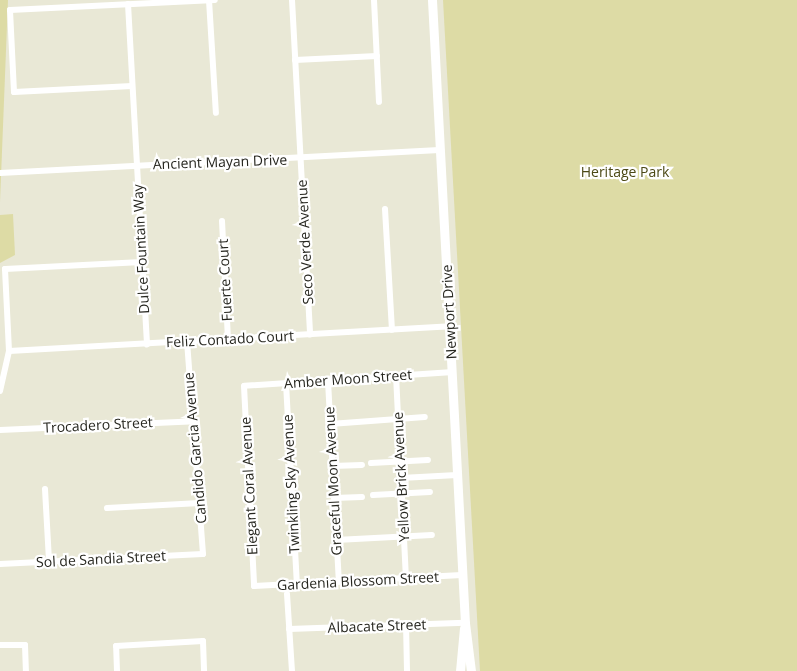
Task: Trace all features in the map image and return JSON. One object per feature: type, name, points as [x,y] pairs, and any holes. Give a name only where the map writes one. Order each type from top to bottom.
[{"type":"street","points":[[210,0],[216,113]]},
{"type":"street","points":[[132,86],[14,92],[10,10],[214,0]]},
{"type":"street","name":"Seco Verde Avenue","points":[[292,0],[310,335]]},
{"type":"street","points":[[374,0],[379,102]]},
{"type":"street","name":"Newport Drive","points":[[432,0],[453,372],[462,575],[471,671]]},
{"type":"street","name":"Dulce Fountain Way","points":[[128,4],[147,344]]},
{"type":"street","points":[[295,60],[377,56]]},
{"type":"street","name":"Ancient Mayan Drive","points":[[0,173],[137,165],[300,160],[439,150]]},
{"type":"street","points":[[385,210],[392,330]]},
{"type":"street","name":"Fuerte Court","points":[[222,221],[228,340]]},
{"type":"street","points":[[0,391],[10,351],[5,269],[142,262]]},
{"type":"street","name":"Feliz Contado Court","points":[[10,351],[450,326]]},
{"type":"street","name":"Candido Garcia Avenue","points":[[187,342],[195,421],[203,554]]},
{"type":"street","name":"Amber Moon Street","points":[[244,386],[453,372]]},
{"type":"street","name":"Yellow Brick Avenue","points":[[396,375],[406,579]]},
{"type":"street","name":"Graceful Moon Avenue","points":[[328,381],[339,582]]},
{"type":"street","name":"Twinkling Sky Avenue","points":[[286,383],[297,584]]},
{"type":"street","name":"Elegant Coral Avenue","points":[[244,386],[254,586]]},
{"type":"street","points":[[330,424],[398,421],[424,417]]},
{"type":"street","name":"Trocadero Street","points":[[0,430],[195,421]]},
{"type":"street","points":[[371,463],[428,460]]},
{"type":"street","points":[[332,466],[362,465]]},
{"type":"street","points":[[401,478],[457,475]]},
{"type":"street","points":[[45,489],[49,561]]},
{"type":"street","points":[[373,495],[430,492]]},
{"type":"street","points":[[334,498],[362,497]]},
{"type":"street","points":[[107,508],[200,503]]},
{"type":"street","points":[[336,540],[432,535]]},
{"type":"street","name":"Sol de Sandia Street","points":[[0,564],[203,554]]},
{"type":"street","name":"Gardenia Blossom Street","points":[[254,586],[462,575]]},
{"type":"street","points":[[287,594],[292,671]]},
{"type":"street","points":[[406,623],[407,671]]},
{"type":"street","name":"Albacate Street","points":[[289,629],[406,623],[465,623]]},
{"type":"street","name":"Newport Drive","points":[[460,671],[459,653],[465,623]]},
{"type":"street","points":[[117,671],[116,646],[203,641],[204,671]]},
{"type":"street","points":[[0,645],[25,645],[26,671]]},
{"type":"green space","points":[[0,0],[8,0],[0,202]]},
{"type":"green space","name":"Heritage Park","points":[[443,0],[797,0],[797,671],[480,671]]},
{"type":"green space","points":[[13,214],[15,255],[0,263],[0,215]]}]
